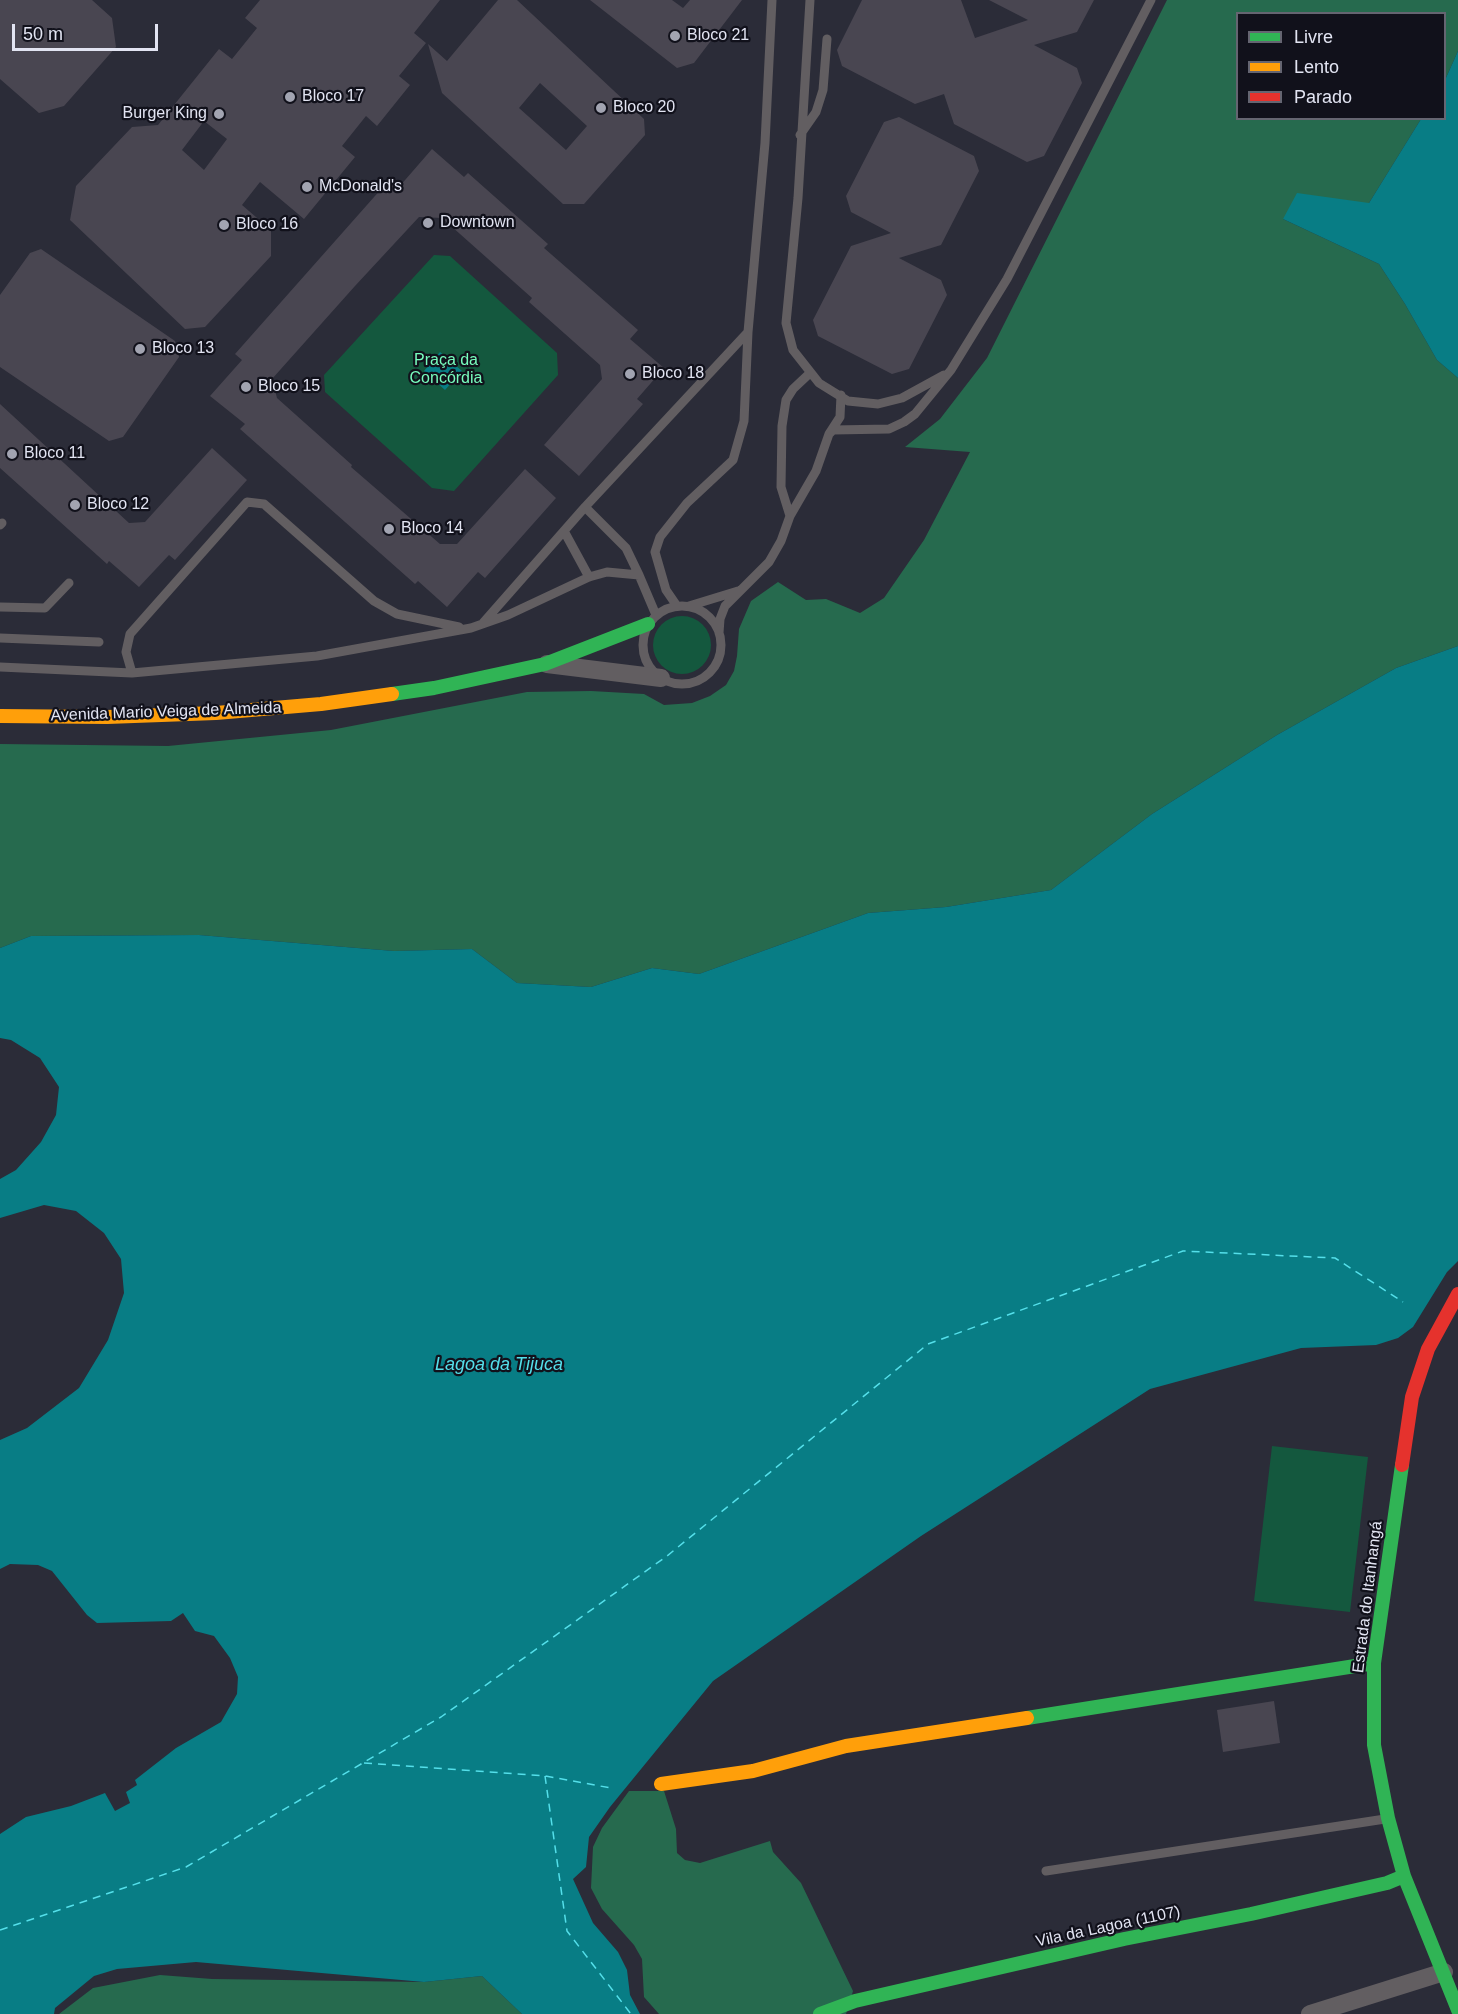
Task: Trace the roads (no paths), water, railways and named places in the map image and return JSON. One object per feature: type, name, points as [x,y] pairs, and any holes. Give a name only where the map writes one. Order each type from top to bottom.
[{"type":"street","name":"Avenida Mario Veiga de Almeida","points":[[0,716],[107,717],[216,713],[321,704],[434,688],[545,664],[652,620]]},
{"type":"street","name":"Avenida Mario Veiga de Almeida","points":[[545,664],[661,678]]},
{"type":"street","name":"Estrada do Itanhangá","points":[[1458,1294],[1447,1310],[1428,1349],[1412,1397],[1374,1663],[1374,1745],[1388,1818],[1404,1876],[1458,2010]]},
{"type":"street","points":[[661,1784],[753,1771],[846,1746],[1374,1663]]},
{"type":"street","name":"Vila da Lagoa (1107)","points":[[820,2014],[855,2001],[1124,1939],[1262,1912],[1404,1876]]},
{"type":"street","points":[[1310,2014],[1444,1972]]},
{"type":"lane","points":[[677,606],[666,590],[656,552],[660,537],[687,503],[733,460],[744,421],[748,332],[765,143],[772,0]]},
{"type":"lane","points":[[810,0],[800,135],[798,198],[786,323],[793,350],[819,383],[842,395],[848,401],[878,404],[902,398],[951,370]]},
{"type":"lane","points":[[829,434],[834,430],[889,429],[904,422],[915,414],[951,370],[1007,279],[1151,0]]},
{"type":"lane","points":[[800,135],[816,112],[823,90],[827,39]]},
{"type":"lane","points":[[481,624],[585,507],[748,332]]},
{"type":"lane","points":[[790,516],[782,487],[782,426],[786,400],[793,389],[810,373]]},
{"type":"lane","points":[[738,591],[715,596],[689,606],[677,606],[652,620],[644,635],[644,654],[652,670],[661,678],[674,683],[687,684],[711,671],[718,660],[721,646],[720,619],[725,606],[769,562],[790,516],[816,471],[829,434],[840,417],[842,395]]},
{"type":"lane","points":[[132,673],[126,652],[130,634],[247,502],[255,501],[264,504],[374,601],[397,614],[464,628]]},
{"type":"lane","points":[[585,507],[626,548],[639,575],[652,620]]},
{"type":"lane","points":[[564,531],[589,577]]},
{"type":"lane","points":[[0,667],[132,673],[317,656],[481,624],[508,615],[589,577],[607,573],[639,575]]},
{"type":"lane","points":[[0,607],[45,608],[69,583]]},
{"type":"lane","points":[[689,606],[708,615],[719,633]]},
{"type":"lane","points":[[0,638],[99,642]]},
{"type":"lane","points":[[1046,1871],[1388,1818]]},
{"type":"water","points":[[1458,51],[1458,378],[1437,360],[1379,264],[1283,219],[1297,193],[1369,203],[1420,120],[1446,120],[1446,78]]},
{"type":"water","points":[[440,352],[462,371],[445,390],[424,371]]},
{"type":"water","name":"Lagoa da Tijuca","points":[[1458,646],[1458,1261],[1447,1272],[1413,1327],[1398,1338],[1376,1345],[1301,1348],[1150,1389],[921,1536],[713,1681],[610,1807],[589,1837],[586,1867],[573,1879],[593,1923],[618,1952],[627,1970],[630,1995],[640,2014],[522,2014],[482,1976],[424,1982],[196,1962],[117,1969],[94,1976],[55,2008],[54,2014],[0,2014],[0,1834],[26,1817],[71,1806],[105,1793],[115,1811],[130,1803],[126,1792],[137,1785],[135,1780],[176,1748],[221,1722],[237,1694],[238,1677],[230,1658],[214,1636],[195,1631],[183,1613],[171,1621],[97,1623],[87,1615],[52,1571],[38,1565],[10,1564],[0,1569],[0,1440],[27,1428],[79,1388],[108,1340],[124,1293],[121,1259],[104,1233],[76,1211],[44,1205],[0,1218],[0,1179],[16,1170],[41,1142],[56,1115],[59,1087],[40,1058],[11,1040],[0,1038],[0,948],[31,936],[199,935],[394,951],[472,949],[517,983],[591,987],[652,968],[699,974],[868,913],[946,907],[1051,890],[1152,814],[1277,735],[1396,668]]},
{"type":"place","name":"Bloco 21","points":[[675,36]]},
{"type":"place","name":"Bloco 17","points":[[290,97]]},
{"type":"place","name":"Bloco 20","points":[[601,108]]},
{"type":"place","name":"Burger King","points":[[219,114]]},
{"type":"place","name":"McDonald's","points":[[307,187]]},
{"type":"place","name":"Downtown","points":[[428,223]]},
{"type":"place","name":"Bloco 16","points":[[224,225]]},
{"type":"place","name":"Bloco 13","points":[[140,349]]},
{"type":"place","name":"Bloco 18","points":[[630,374]]},
{"type":"place","name":"Bloco 15","points":[[246,387]]},
{"type":"place","name":"Bloco 11","points":[[12,454]]},
{"type":"place","name":"Bloco 12","points":[[75,505]]},
{"type":"place","name":"Bloco 14","points":[[389,529]]},
{"type":"park label","name":"Praça da Concórdia","points":[[446,370]]}]
